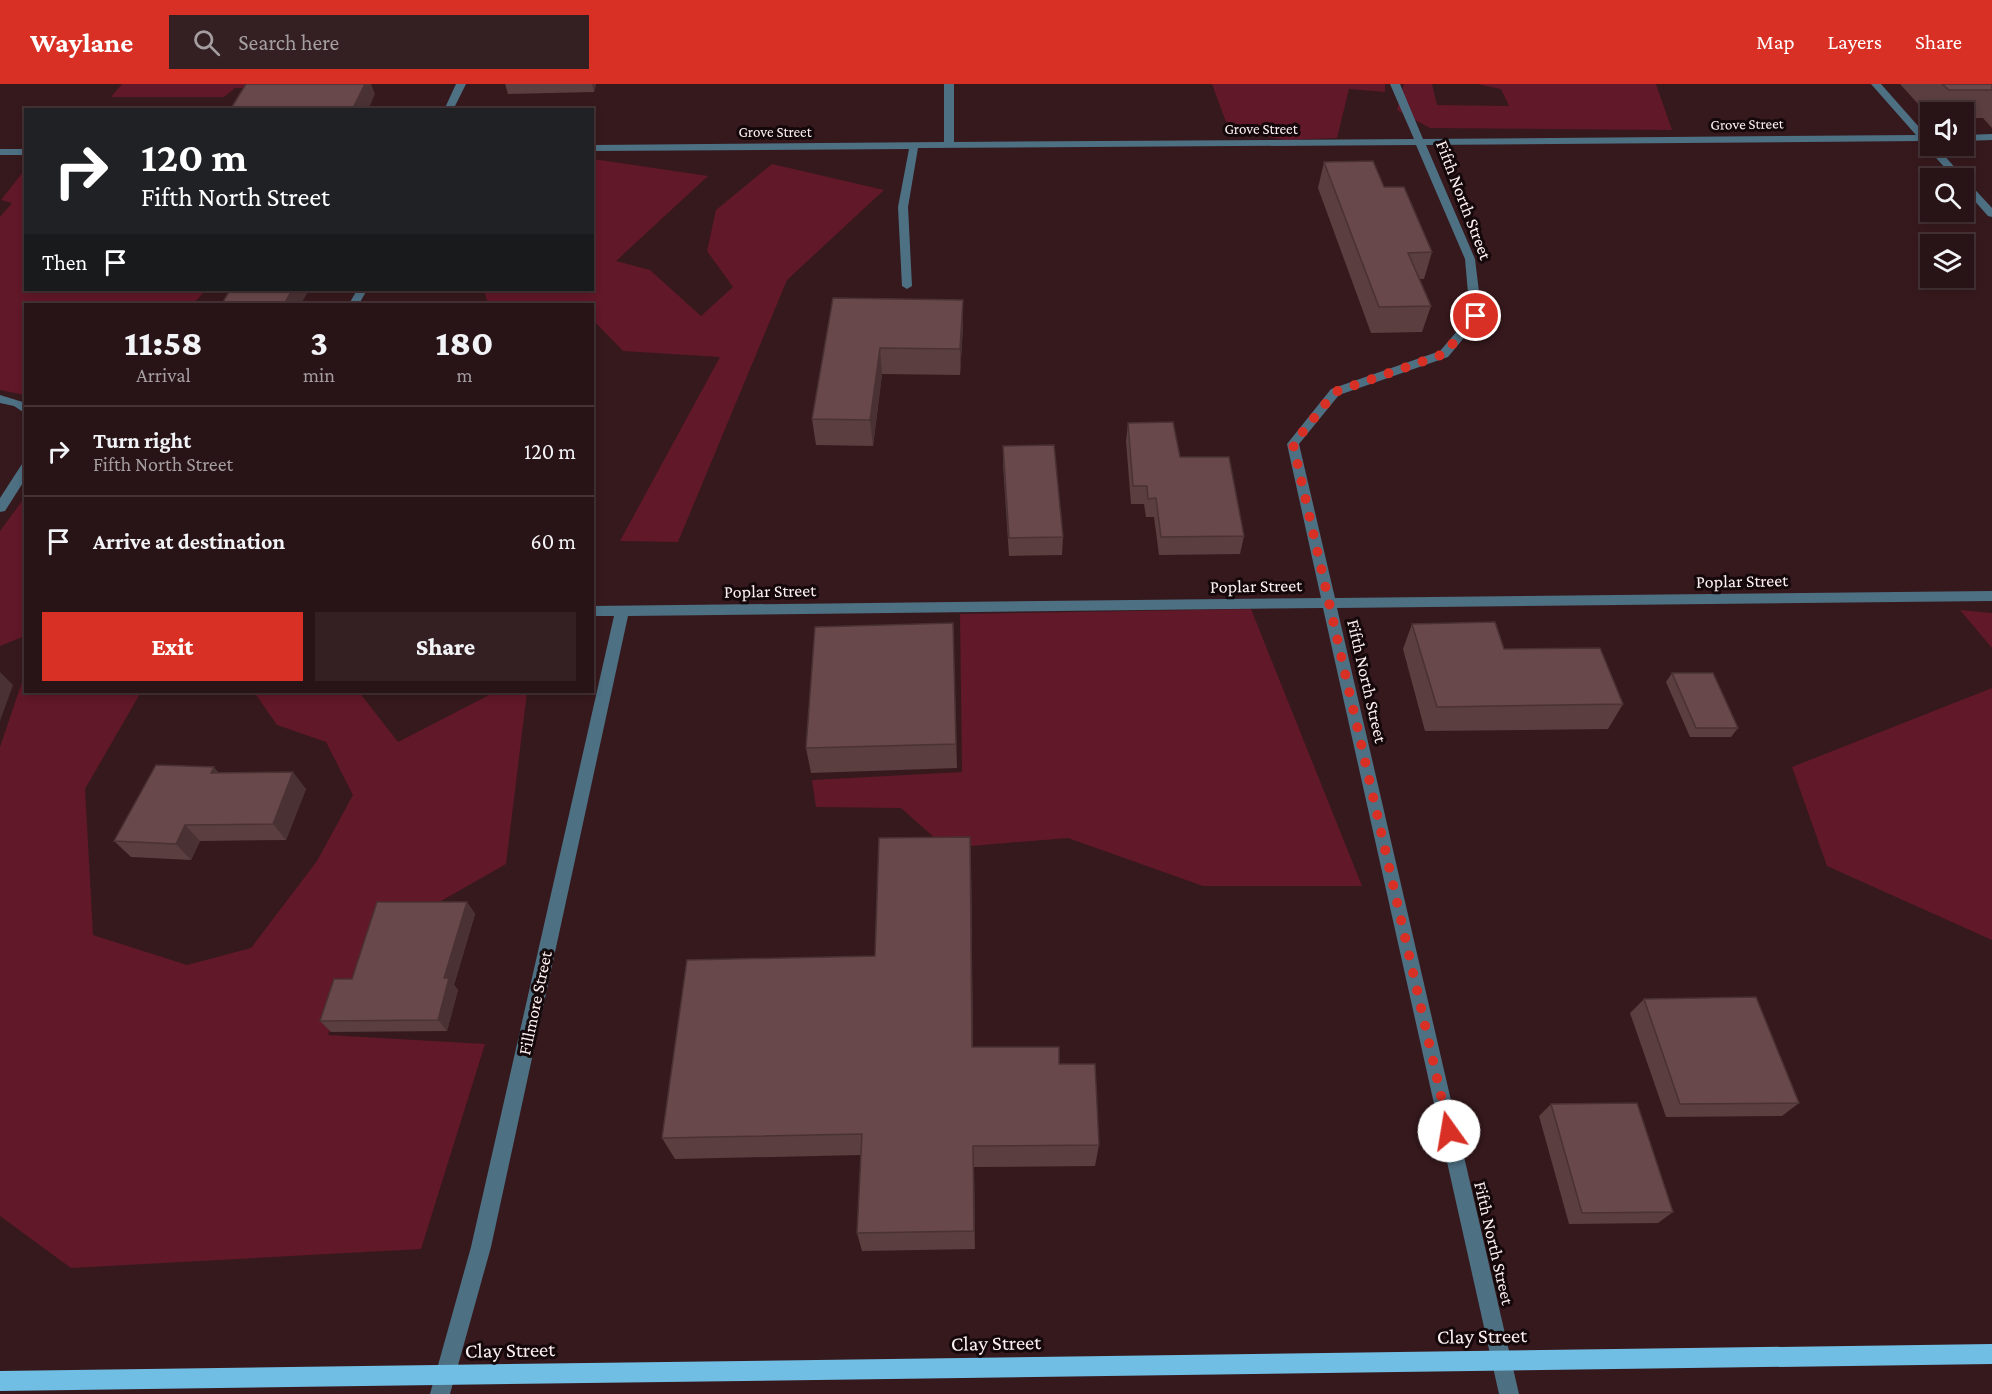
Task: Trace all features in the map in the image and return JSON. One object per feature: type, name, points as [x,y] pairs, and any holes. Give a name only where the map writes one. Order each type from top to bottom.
[{"type":"main road","name":"Clay Street","points":[[0,1381],[443,1384],[1501,1360],[1992,1354]]},
{"type":"street","points":[[449,108],[461,84]]},
{"type":"street","points":[[949,84],[949,146]]},
{"type":"street","name":"Fifth North Street","points":[[1395,84],[1470,259],[1476,316],[1444,354],[1335,392],[1293,444],[1509,1394]]},
{"type":"street","points":[[1876,84],[1920,132]]},
{"type":"street","points":[[1974,138],[1992,137]]},
{"type":"street","name":"Grove Street","points":[[594,148],[1920,138]]},
{"type":"street","points":[[907,286],[903,207],[914,146]]},
{"type":"street","points":[[0,152],[24,152]]},
{"type":"street","points":[[1941,156],[1951,168]]},
{"type":"street","points":[[1974,195],[1992,214]]},
{"type":"street","points":[[0,399],[18,403],[24,408]]},
{"type":"street","points":[[0,508],[24,471]]},
{"type":"street","name":"Poplar Street","points":[[594,611],[1992,596]]},
{"type":"street","name":"Fillmore Street","points":[[443,1384],[481,1247],[622,611]]},
{"type":"shaded area","points":[[122,84],[280,84],[278,87],[235,88],[224,97],[111,97]]},
{"type":"shaded area","points":[[1212,84],[1385,84],[1385,92],[1349,89],[1337,138],[1286,140],[1229,130]]},
{"type":"shaded area","points":[[1404,84],[1432,84],[1437,105],[1509,106],[1501,89],[1477,84],[1656,84],[1672,130],[1430,128],[1397,110]]},
{"type":"shaded area","points":[[594,159],[708,176],[616,261],[650,270],[701,316],[733,287],[707,251],[716,210],[772,164],[884,190],[787,280],[678,542],[620,541],[720,357],[623,351],[594,321],[594,303],[488,303],[484,291],[594,291]]},
{"type":"shaded area","points":[[24,172],[24,291],[205,291],[194,303],[24,303],[24,395],[0,390],[0,217],[12,203],[1,200]]},
{"type":"shaded area","points":[[24,498],[24,636],[0,646],[0,531]]},
{"type":"shaded area","points":[[1251,609],[1362,886],[1203,886],[1068,838],[946,848],[901,808],[816,807],[812,780],[962,772],[960,614]]},
{"type":"shaded area","points":[[1960,610],[1992,613],[1992,648]]},
{"type":"shaded area","points":[[23,679],[24,693],[140,693],[85,789],[93,935],[187,965],[251,948],[317,861],[353,795],[326,742],[277,725],[255,693],[360,693],[398,742],[493,693],[527,693],[506,864],[427,909],[412,959],[345,987],[328,1035],[485,1044],[421,1249],[71,1268],[0,1216],[0,747]]},
{"type":"shaded area","points":[[1992,688],[1992,940],[1827,866],[1792,767]]},
{"type":"building","points":[[246,84],[365,84],[353,108],[231,108]]},
{"type":"building","points":[[1942,84],[1992,84],[1992,90],[1949,90]]},
{"type":"building","points":[[1373,161],[1384,187],[1404,187],[1432,252],[1408,253],[1431,306],[1379,307],[1324,162]]},
{"type":"building","points":[[229,291],[291,291],[285,303],[223,303]]},
{"type":"building","points":[[833,298],[963,300],[960,349],[880,348],[870,420],[812,419]]},
{"type":"building","points":[[1173,422],[1180,457],[1229,457],[1244,536],[1161,537],[1156,498],[1148,499],[1147,486],[1133,486],[1128,423]]},
{"type":"building","points":[[1054,445],[1063,537],[1009,538],[1003,446]]},
{"type":"building","points":[[1495,622],[1504,649],[1600,648],[1623,704],[1437,707],[1412,624]]},
{"type":"building","points":[[953,623],[956,744],[806,748],[815,627]]},
{"type":"building","points":[[1672,673],[1713,673],[1738,728],[1696,728]]},
{"type":"building","points":[[156,765],[214,767],[211,773],[293,772],[273,824],[185,825],[176,844],[114,841]]},
{"type":"building","points":[[970,837],[972,1047],[1059,1047],[1059,1064],[1095,1064],[1099,1145],[973,1146],[974,1231],[857,1233],[862,1134],[662,1138],[687,960],[875,956],[879,838]]},
{"type":"building","points":[[377,902],[467,902],[444,978],[449,978],[438,1020],[320,1021],[334,979],[352,979]]},
{"type":"building","points":[[1756,997],[1799,1103],[1680,1104],[1644,999]]},
{"type":"building","points":[[1637,1103],[1673,1212],[1582,1213],[1551,1104]]},
{"type":"route","points":[[1449,1131],[1293,444],[1335,392],[1444,354],[1476,316]]}]
